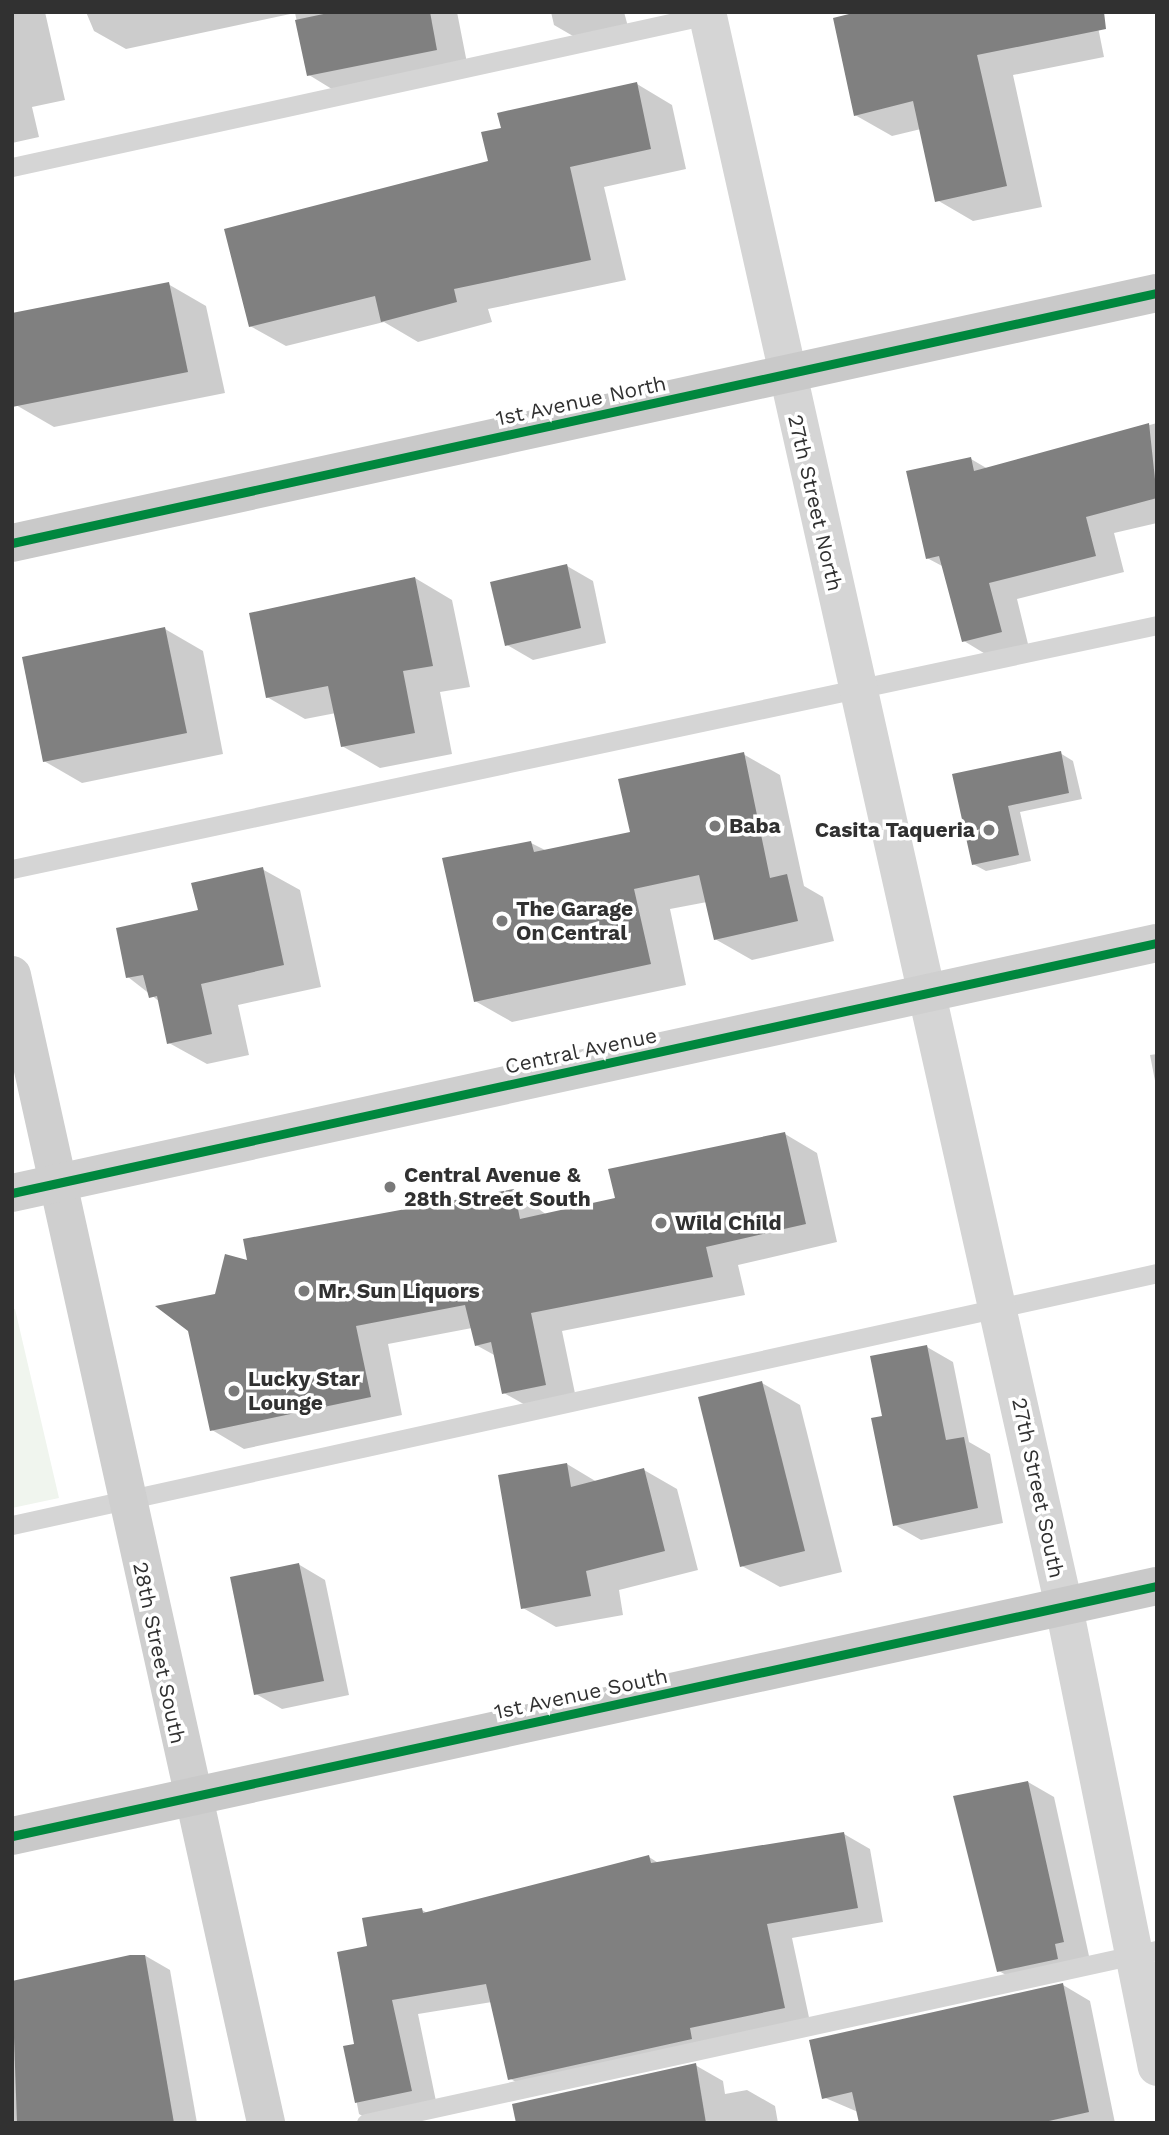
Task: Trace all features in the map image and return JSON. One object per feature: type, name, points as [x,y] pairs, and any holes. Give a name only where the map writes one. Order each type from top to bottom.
[{"type":"main road","name":"1st Avenue North","points":[[12,543],[1157,293]]},
{"type":"main road","name":"1st Avenue South","points":[[12,1836],[1157,1586]]},
{"type":"street","name":"27th Street North","points":[[712,13],[786,374],[929,993]]},
{"type":"street","name":"Central Avenue","points":[[12,1193],[1157,943]]},
{"type":"street","name":"28th Street South","points":[[12,975],[191,1797],[265,2123]]},
{"type":"street","name":"27th Street South","points":[[929,993],[1064,1606],[1145,1952],[1157,2067]]},
{"type":"lane","points":[[12,167],[712,13]]},
{"type":"lane","points":[[12,869],[859,692],[1157,625]]},
{"type":"lane","points":[[12,1525],[1157,1273]]},
{"type":"lane","points":[[366,2123],[1145,1952]]},
{"type":"shaded area","points":[[15,1309],[59,1498],[12,1508],[12,1310]]},
{"type":"building","points":[[333,12],[430,12],[437,50],[307,76],[295,20]]},
{"type":"building","points":[[857,12],[1104,12],[1106,29],[977,55],[1007,186],[935,202],[913,101],[854,116],[833,18]]},
{"type":"building","points":[[637,82],[651,149],[570,167],[591,260],[454,289],[457,302],[381,322],[375,296],[249,327],[224,229],[488,161],[481,132],[501,128],[497,113]]},
{"type":"building","points":[[169,282],[188,372],[12,407],[12,313]]},
{"type":"building","points":[[1149,423],[1157,498],[1086,517],[1096,556],[989,583],[1002,632],[962,642],[939,556],[926,559],[906,471],[971,457],[974,471]]},
{"type":"building","points":[[567,564],[581,628],[505,646],[490,582]]},
{"type":"building","points":[[415,577],[433,666],[403,671],[415,733],[341,747],[328,686],[266,698],[249,613]]},
{"type":"building","points":[[165,627],[187,733],[43,762],[22,657]]},
{"type":"building","name":"Casita Taqueria","points":[[1061,751],[1069,793],[1008,806],[1019,855],[972,865],[952,774]]},
{"type":"building","points":[[744,752],[770,878],[787,874],[798,921],[714,940],[699,875],[634,889],[651,964],[474,1002],[442,858],[531,841],[534,852],[630,832],[618,779]]},
{"type":"building","points":[[263,867],[284,965],[201,984],[212,1034],[167,1044],[157,996],[149,998],[143,975],[126,978],[116,928],[198,910],[191,883]]},
{"type":"building","points":[[785,1132],[806,1224],[706,1247],[713,1277],[531,1313],[546,1385],[502,1394],[491,1342],[475,1346],[465,1305],[356,1326],[371,1397],[210,1431],[188,1331],[155,1306],[215,1294],[225,1254],[247,1260],[243,1239],[514,1189],[520,1219],[615,1198],[608,1169]]},
{"type":"building","points":[[927,1345],[946,1440],[964,1437],[978,1508],[893,1526],[871,1418],[882,1416],[870,1356]]},
{"type":"building","points":[[762,1381],[805,1551],[740,1567],[698,1397]]},
{"type":"building","points":[[567,1463],[571,1487],[644,1468],[665,1551],[586,1571],[591,1596],[521,1609],[498,1475]]},
{"type":"building","points":[[299,1563],[324,1681],[254,1695],[230,1577]]},
{"type":"building","points":[[1028,1781],[1064,1942],[1055,1944],[1058,1959],[997,1972],[953,1796]]},
{"type":"building","points":[[844,1832],[858,1908],[767,1924],[785,2008],[690,2028],[692,2039],[508,2080],[486,1984],[392,2000],[412,2091],[355,2103],[343,2046],[354,2044],[337,1952],[367,1946],[362,1918],[422,1908],[423,1913],[649,1855],[651,1863]]},
{"type":"building","points":[[130,1955],[145,1955],[174,2123],[17,2123],[12,1981]]},
{"type":"building","points":[[1063,1983],[1089,2112],[1040,2123],[859,2123],[852,2092],[822,2099],[809,2040]]},
{"type":"building","points":[[696,2063],[706,2123],[516,2123],[512,2104]]},
{"type":"cycle path","points":[[12,543],[1157,293]]},
{"type":"cycle path","points":[[12,1193],[1157,943]]},
{"type":"cycle path","points":[[12,1836],[1157,1586]]},
{"type":"place","name":"Baba","points":[[715,826]]},
{"type":"place","name":"Casita Taqueria","points":[[989,830]]},
{"type":"place","name":"The Garage On Central","points":[[502,921]]},
{"type":"place","name":"Central Avenue & 28th Street South","points":[[390,1187]]},
{"type":"place","name":"Wild Child","points":[[661,1223]]},
{"type":"place","name":"Mr. Sun Liquors","points":[[304,1291]]},
{"type":"place","name":"Lucky Star Lounge","points":[[234,1391]]}]
